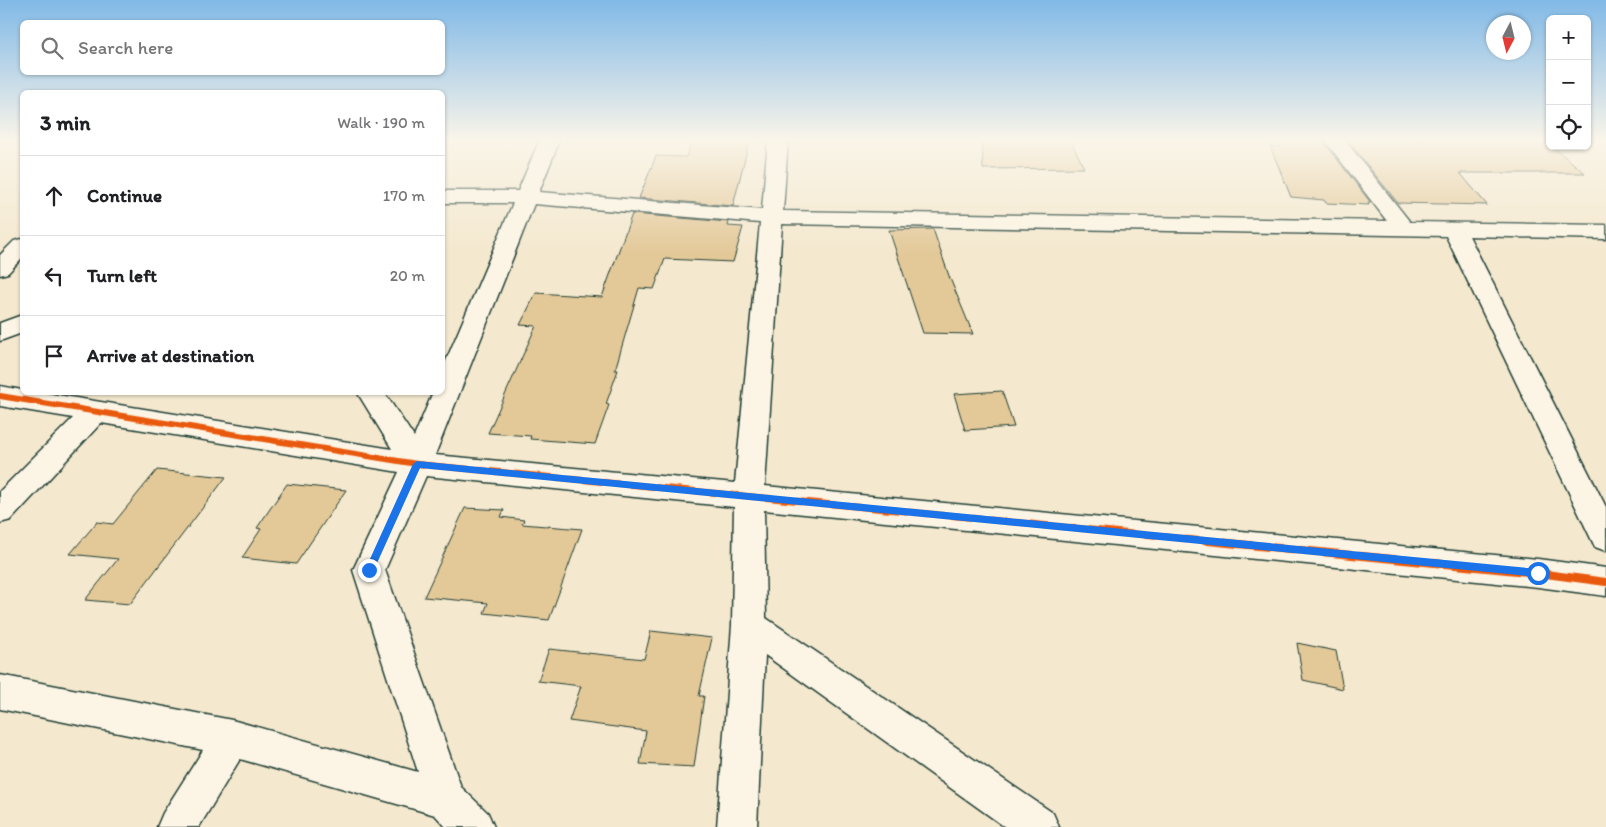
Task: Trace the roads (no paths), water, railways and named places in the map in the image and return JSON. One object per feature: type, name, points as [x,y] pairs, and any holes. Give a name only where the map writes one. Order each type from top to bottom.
[{"type":"street","points":[[474,827],[446,799],[369,570],[417,464],[534,178]]},
{"type":"street","points":[[736,827],[749,625],[749,498],[775,178]]},
{"type":"street","points":[[1364,178],[1405,230]]},
{"type":"street","points":[[445,197],[526,197],[772,217],[1455,231],[1606,232]]},
{"type":"street","points":[[445,211],[526,197]]},
{"type":"street","points":[[1455,231],[1606,538]]},
{"type":"street","points":[[0,268],[20,248]]},
{"type":"street","points":[[0,333],[20,325]]},
{"type":"street","points":[[372,395],[417,464]]},
{"type":"street","points":[[0,396],[417,464],[749,498],[1538,573],[1606,582]]},
{"type":"street","points":[[0,511],[95,412]]},
{"type":"street","points":[[749,625],[1039,827]]},
{"type":"street","points":[[0,692],[232,738],[446,799]]},
{"type":"street","points":[[177,827],[232,738]]}]
